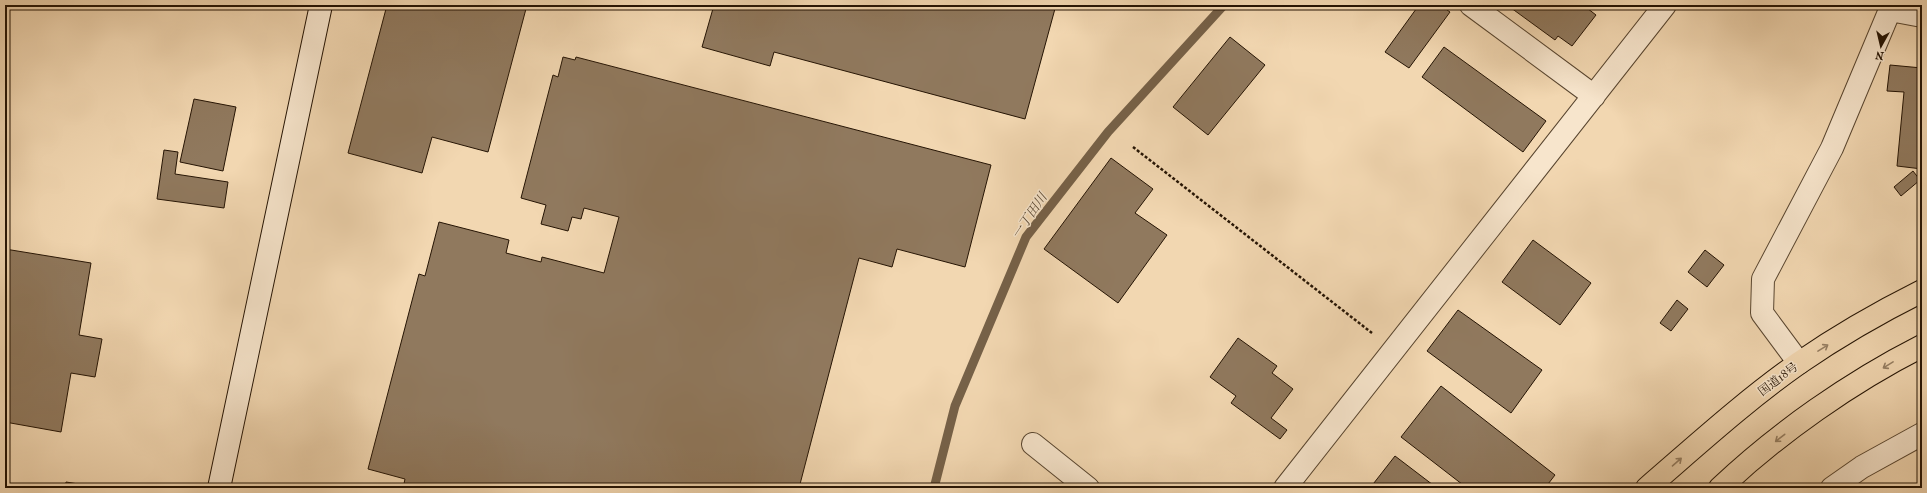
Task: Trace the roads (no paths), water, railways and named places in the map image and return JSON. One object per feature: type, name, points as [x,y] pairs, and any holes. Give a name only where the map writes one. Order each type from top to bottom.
[{"type":"highway","name":"国道18号","points":[[1647,488],[1724,421],[1799,363],[1880,311],[1922,291]]},
{"type":"highway","points":[[1720,488],[1736,473],[1819,408],[1901,357],[1922,346]]},
{"type":"street","points":[[219,488],[320,5]]},
{"type":"street","points":[[1471,5],[1594,96]]},
{"type":"street","points":[[1286,488],[1665,5]]},
{"type":"street","points":[[1799,363],[1762,313],[1763,279],[1832,148],[1891,7],[1922,16]]},
{"type":"street","points":[[1832,488],[1862,467],[1922,434]]},
{"type":"street","points":[[1032,444],[1088,488]]},
{"type":"waterway","name":"一丁田川","points":[[934,488],[955,406],[1026,237],[1108,132],[1224,5]]}]
